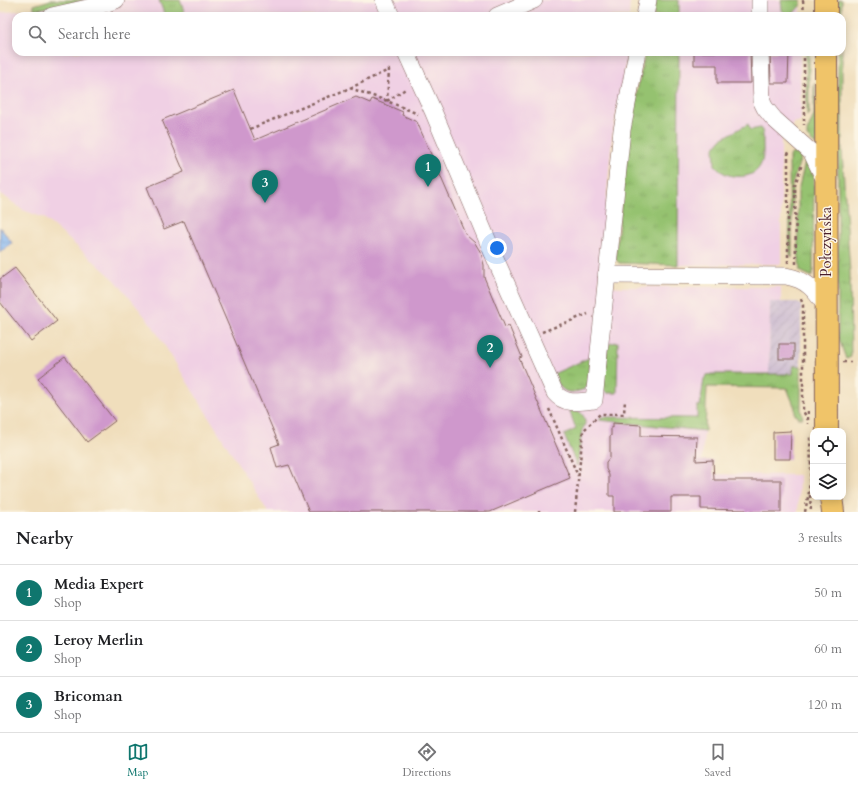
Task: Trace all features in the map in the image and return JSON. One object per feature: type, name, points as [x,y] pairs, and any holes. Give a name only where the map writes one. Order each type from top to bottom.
[{"type":"main road","points":[[826,0],[826,12]]},
{"type":"main road","name":"Połczyńska","points":[[815,428],[827,308],[826,56]]},
{"type":"main road","points":[[831,500],[833,512]]},
{"type":"lane","points":[[69,12],[116,0]]},
{"type":"lane","points":[[384,0],[389,12]]},
{"type":"lane","points":[[506,12],[534,0]]},
{"type":"lane","points":[[640,0],[640,12]]},
{"type":"lane","points":[[646,12],[648,0]]},
{"type":"lane","points":[[760,0],[760,12]]},
{"type":"lane","points":[[410,56],[498,265],[555,393],[558,397],[572,402],[594,400],[601,319],[622,130],[636,56]]},
{"type":"lane","points":[[760,56],[762,102],[765,108],[774,119],[812,153],[826,183]]},
{"type":"lane","points":[[606,275],[786,276],[799,279],[811,286],[827,308]]},
{"type":"path","points":[[803,0],[804,12]]},
{"type":"path","points":[[804,56],[804,129]]},
{"type":"path","points":[[250,129],[350,88],[389,70],[387,101]]},
{"type":"path","points":[[350,88],[387,101],[422,116]]},
{"type":"path","points":[[789,269],[788,154],[794,146]]},
{"type":"path","points":[[796,266],[795,185],[803,160]]},
{"type":"path","points":[[803,305],[803,412],[812,428]]},
{"type":"path","points":[[536,335],[594,312],[601,319]]},
{"type":"path","points":[[574,512],[583,431],[600,414],[624,414],[625,400]]},
{"type":"path","points":[[806,512],[811,464]]},
{"type":"path","points":[[809,492],[811,512]]},
{"type":"shaded area","points":[[51,0],[630,0],[629,12],[12,12],[12,56],[627,56],[612,137],[599,285],[622,287],[781,287],[781,302],[770,302],[769,388],[707,387],[701,474],[799,475],[798,512],[268,512],[152,325],[115,280],[44,218],[23,210],[0,193],[0,13],[33,9],[34,5]]},
{"type":"shaded area","points":[[679,0],[800,0],[800,12],[679,12]]},
{"type":"shaded area","points":[[679,56],[800,56],[801,121],[793,123],[786,142],[781,136],[781,264],[678,265]]},
{"type":"shaded area","points":[[770,302],[798,302],[801,305],[801,366],[793,366],[793,374],[769,374]]},
{"type":"green space","points":[[51,0],[89,0],[55,7],[34,9],[34,5]]},
{"type":"green space","points":[[159,0],[180,0],[184,12],[164,12]]},
{"type":"green space","points":[[656,0],[679,0],[679,12],[654,12]]},
{"type":"green space","points":[[781,0],[801,0],[801,5],[795,12],[784,12]]},
{"type":"green space","points":[[838,0],[842,0],[842,12],[838,12]]},
{"type":"green space","points":[[644,56],[679,56],[678,265],[619,263],[615,258],[630,127]]},
{"type":"green space","points":[[806,56],[809,56],[809,113],[807,116]]},
{"type":"green space","points":[[838,56],[842,56],[842,151],[850,272],[851,357],[846,359],[838,336]]},
{"type":"green space","points":[[814,83],[817,146],[807,137],[807,132],[814,115]]},
{"type":"green space","points":[[748,124],[750,130],[760,128],[763,133],[763,154],[760,166],[749,175],[739,177],[728,175],[715,165],[714,148],[721,139]]},
{"type":"green space","points":[[798,150],[802,154],[792,185],[792,258],[790,255],[789,156]]},
{"type":"green space","points":[[806,158],[814,177],[812,277],[800,271],[798,247],[798,191]]},
{"type":"green space","points":[[618,342],[617,393],[607,393],[601,387],[608,345],[610,343]]},
{"type":"green space","points":[[591,357],[588,384],[585,389],[568,392],[561,388],[553,374]]},
{"type":"green space","points":[[793,366],[801,366],[801,411],[803,418],[798,418],[798,416],[795,415],[795,408],[787,388],[707,387],[705,431],[599,420],[601,417],[697,418],[697,406],[700,406],[704,379],[707,375],[793,374]]},
{"type":"green space","points":[[573,410],[580,412],[585,420],[582,430],[577,466],[564,435],[576,429],[570,412]]},
{"type":"water","points":[[0,227],[12,243],[0,252]]},
{"type":"building","points":[[694,56],[750,56],[751,83],[717,83],[717,65],[694,65]]},
{"type":"building","points":[[770,56],[789,56],[788,83],[771,83]]},
{"type":"building","points":[[234,90],[255,140],[356,97],[370,103],[372,99],[403,112],[402,115],[417,122],[466,235],[475,243],[481,253],[484,265],[484,277],[505,327],[509,326],[522,357],[519,358],[570,478],[490,512],[309,512],[289,465],[277,468],[271,447],[279,444],[184,221],[164,229],[147,187],[184,172],[162,120]]},
{"type":"building","points":[[15,268],[57,321],[31,341],[0,302],[0,279]]},
{"type":"building","points":[[779,344],[794,344],[794,359],[779,359]]},
{"type":"building","points":[[65,357],[115,421],[87,442],[38,378]]},
{"type":"building","points":[[613,423],[641,425],[641,436],[697,437],[696,461],[713,460],[714,480],[781,480],[781,512],[746,512],[746,510],[701,509],[701,497],[671,497],[671,512],[614,512],[614,496],[609,496],[609,475],[606,469],[606,462],[610,457],[610,436]]},
{"type":"building","points":[[791,431],[790,459],[773,459],[773,432]]},
{"type":"place","name":"Media Expert","points":[[428,187]]},
{"type":"place","name":"Bricoman","points":[[265,203]]},
{"type":"place","name":"Leroy Merlin","points":[[490,368]]}]
